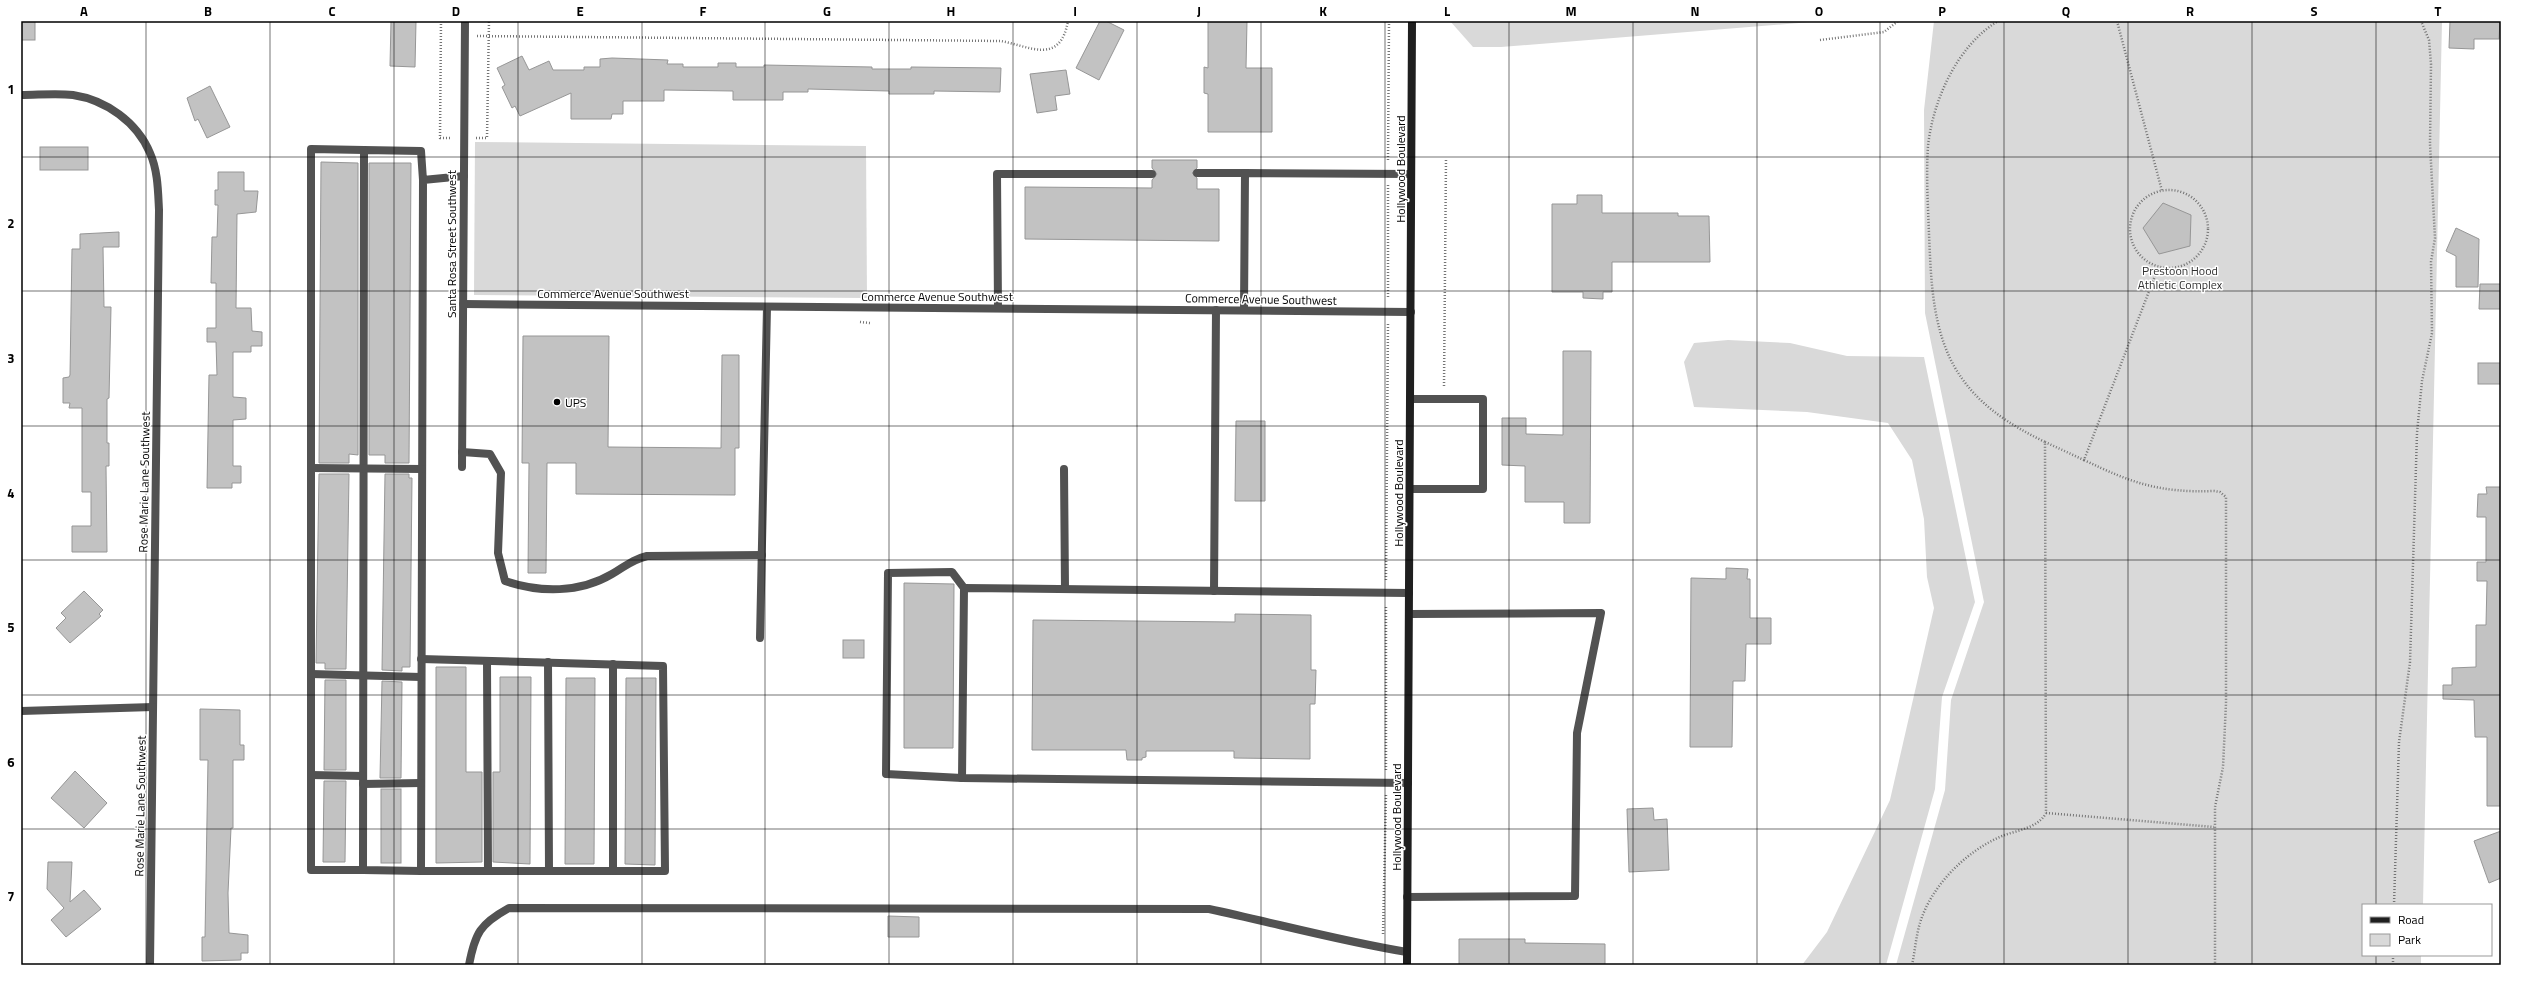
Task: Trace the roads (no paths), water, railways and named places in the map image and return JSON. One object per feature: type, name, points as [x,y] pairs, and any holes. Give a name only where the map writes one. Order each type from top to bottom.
[{"type":"street","name":"Santa Rosa Street Southwest","points":[[462,467],[465,21]]},
{"type":"street","name":"Hollywood Boulevard","points":[[1407,965],[1412,21]]},
{"type":"street","name":"Rose Marie Lane Southwest","points":[[21,95],[72,95],[93,100],[112,108],[140,134],[151,153],[157,177],[159,210],[150,965]]},
{"type":"street","points":[[420,871],[423,180],[421,151],[311,149],[311,870],[420,871],[665,871],[663,666],[421,659]]},
{"type":"street","points":[[363,870],[364,150]]},
{"type":"street","points":[[1197,173],[1411,174]]},
{"type":"street","points":[[1244,310],[1245,173]]},
{"type":"street","points":[[998,308],[997,174],[1152,174]]},
{"type":"street","points":[[423,180],[464,176]]},
{"type":"street","name":"Commerce Avenue Southwest","points":[[463,304],[1411,312]]},
{"type":"street","points":[[760,638],[767,306]]},
{"type":"street","points":[[1214,591],[1216,310]]},
{"type":"street","points":[[1410,399],[1483,399],[1483,489],[1410,489]]},
{"type":"street","points":[[462,452],[490,454],[501,473],[498,553],[505,581],[522,587],[551,590],[588,585],[613,574],[631,560],[647,556],[762,555]]},
{"type":"street","points":[[311,468],[422,469]]},
{"type":"street","points":[[1064,469],[1064,589]]},
{"type":"street","points":[[962,778],[964,588],[952,572],[888,573],[886,774],[962,778],[1408,783]]},
{"type":"street","points":[[964,588],[1409,593]]},
{"type":"street","points":[[1407,897],[1575,896],[1577,734],[1601,613],[1409,614]]},
{"type":"street","points":[[487,661],[488,871]]},
{"type":"street","points":[[548,662],[549,871]]},
{"type":"street","points":[[613,664],[613,871]]},
{"type":"street","points":[[311,674],[421,677]]},
{"type":"street","points":[[21,711],[153,707]]},
{"type":"street","points":[[311,775],[363,780],[421,783]]},
{"type":"street","points":[[469,965],[474,940],[488,919],[508,908],[1209,909],[1282,924],[1345,942],[1407,952]]},
{"type":"place","name":"UPS","points":[[557,402]]},
{"type":"park label","name":"Prestoon Hood Athletic Complex","points":[[2180,277]]}]
